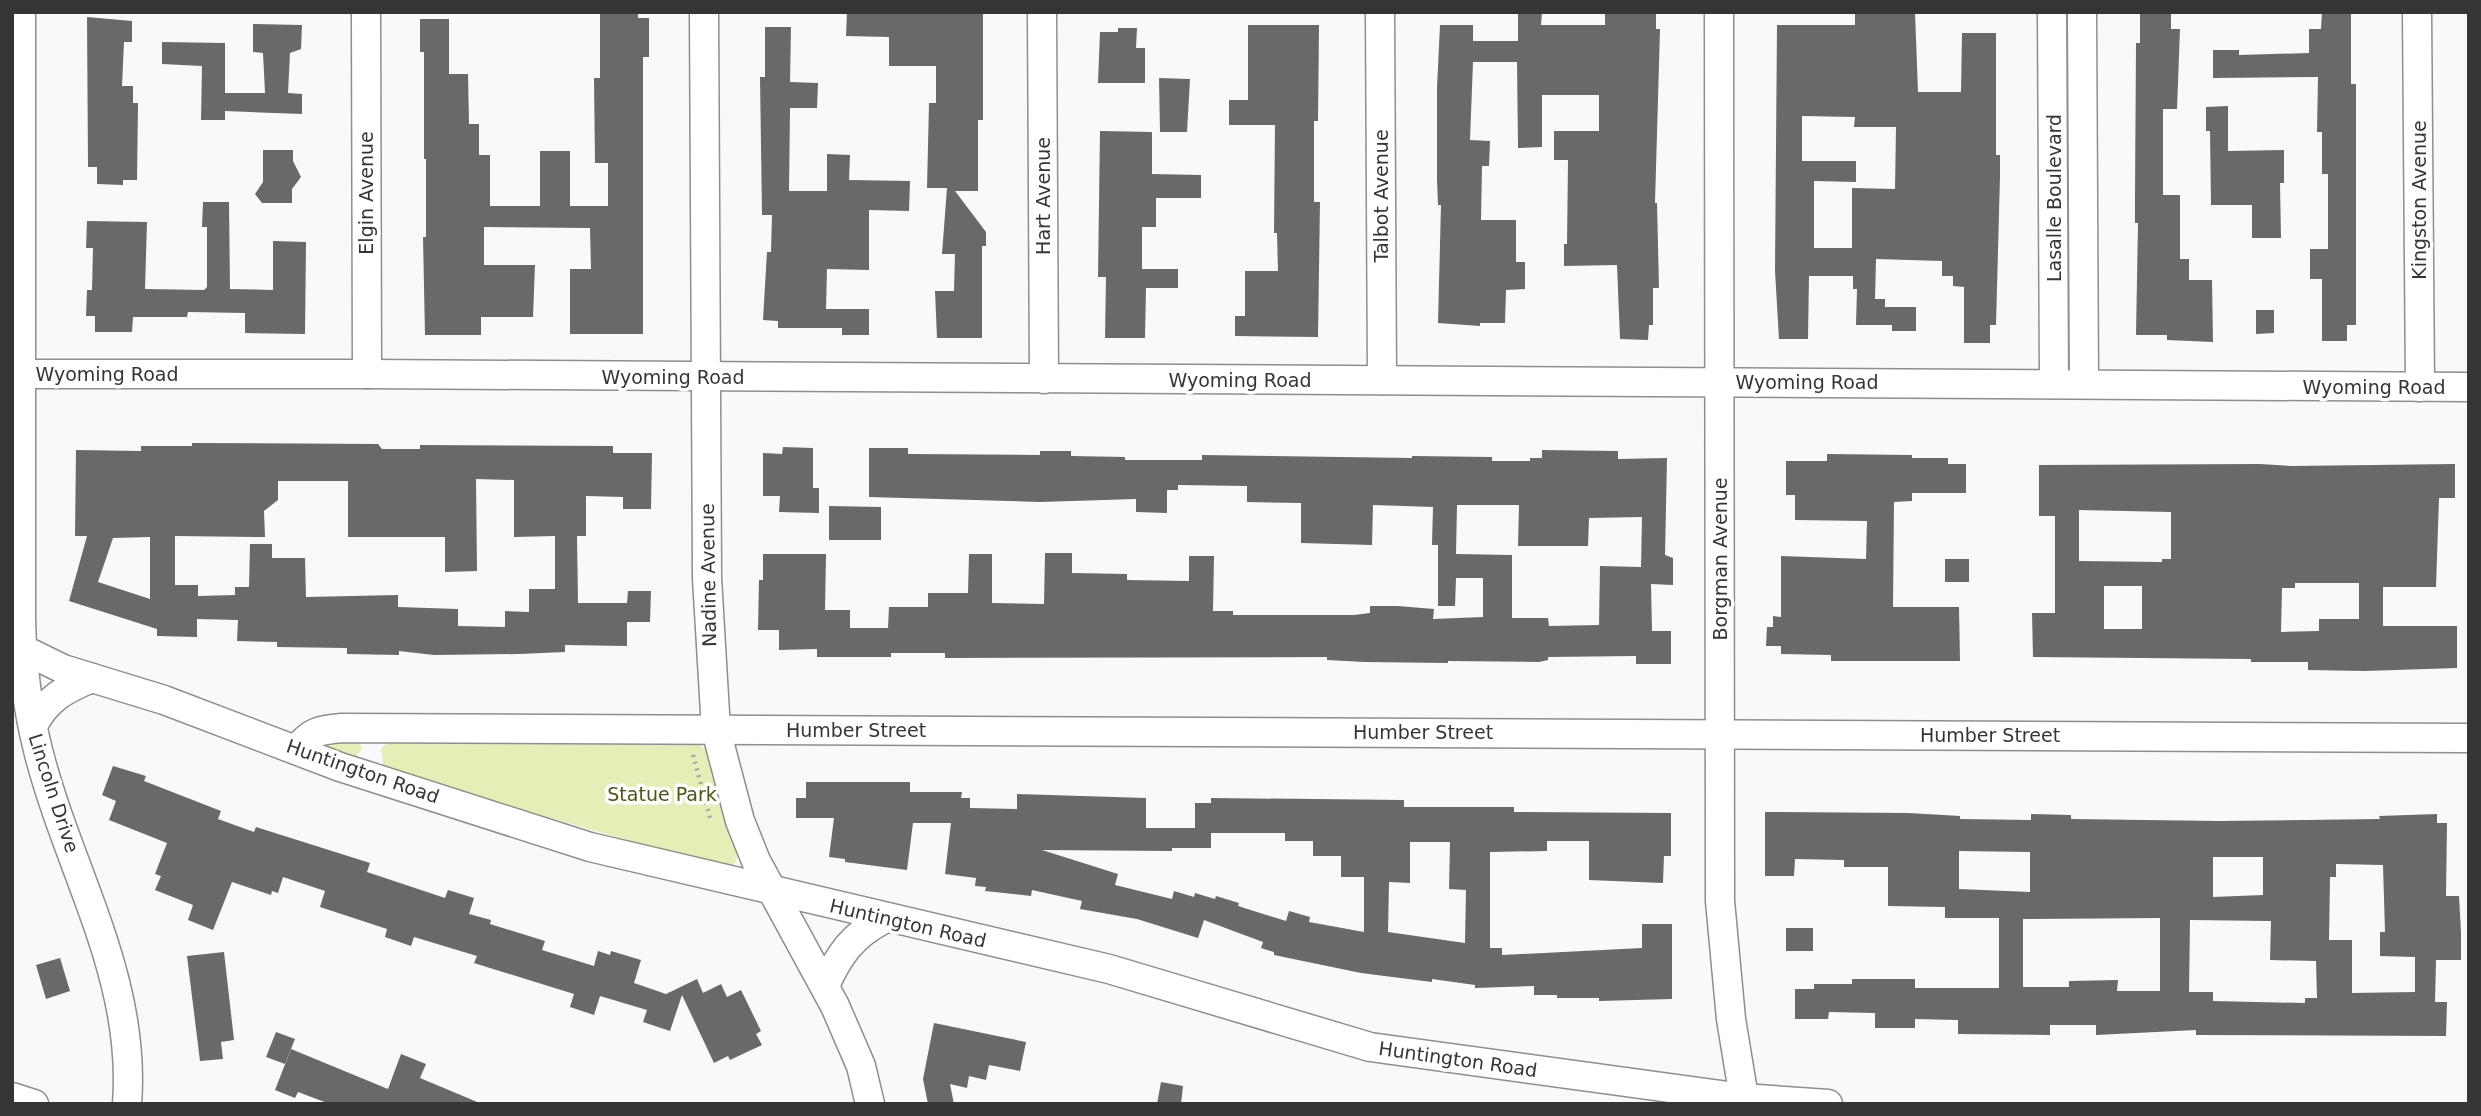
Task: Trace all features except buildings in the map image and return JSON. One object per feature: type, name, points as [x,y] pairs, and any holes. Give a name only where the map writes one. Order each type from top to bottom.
[{"type":"street","name":"Lincoln Drive","points":[[21,12],[17,646],[38,751],[97,918],[123,1007],[128,1064],[127,1104]]},
{"type":"street","name":"Elgin Avenue","points":[[366,12],[367,374]]},
{"type":"street","name":"Nadine Avenue","points":[[704,12],[707,578],[716,730],[740,821],[756,861],[825,986],[861,1066],[870,1104]]},
{"type":"street","name":"Hart Avenue","points":[[1042,12],[1044,379]]},
{"type":"street","name":"Talbot Avenue","points":[[1380,12],[1382,380]]},
{"type":"street","name":"Borgman Avenue","points":[[1719,12],[1721,913],[1731,1019],[1744,1101]]},
{"type":"street","name":"Lasalle Boulevard","points":[[2052,12],[2054,384]]},
{"type":"street","name":"Lasalle Boulevard","points":[[2082,12],[2084,383]]},
{"type":"street","name":"Kingston Avenue","points":[[2417,12],[2420,387]]},
{"type":"street","name":"Wyoming Road","points":[[18,374],[2469,387]]},
{"type":"street","name":"Huntington Road","points":[[17,646],[63,669],[363,774],[590,847],[884,919],[1109,969],[1370,1047],[1744,1101],[1828,1104]]},
{"type":"street","points":[[33,726],[48,702],[64,690],[92,678]]},
{"type":"street","name":"Humber Street","points":[[297,749],[307,735],[316,730],[376,728],[2469,738]]},
{"type":"street","points":[[363,774],[376,728]]},
{"type":"street","points":[[825,986],[838,956],[854,937],[884,919]]},
{"type":"street","points":[[12,1097],[34,1104]]},
{"type":"green space","points":[[320,740],[359,741],[362,749],[356,756],[352,756],[319,744]]},
{"type":"green space","name":"Statue Park","points":[[392,740],[699,744],[706,750],[739,853],[734,865],[724,868],[406,776],[383,766],[381,748]]}]
